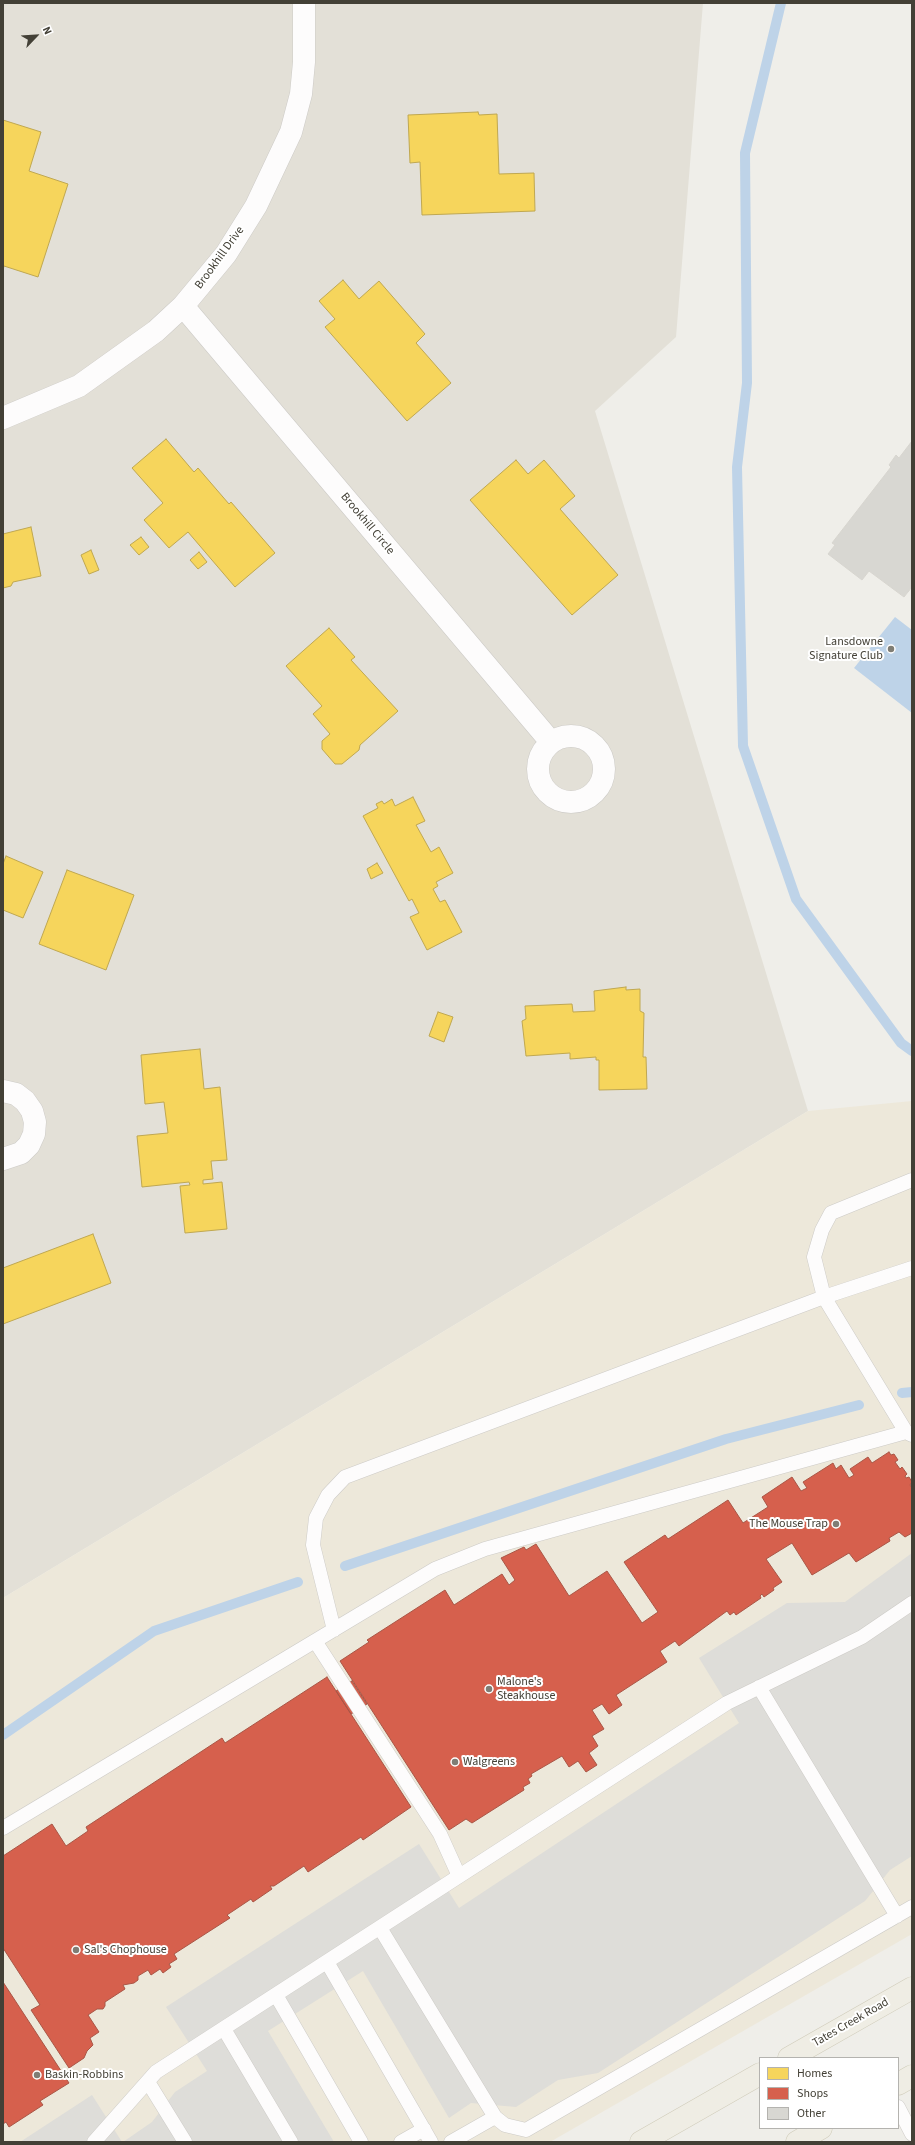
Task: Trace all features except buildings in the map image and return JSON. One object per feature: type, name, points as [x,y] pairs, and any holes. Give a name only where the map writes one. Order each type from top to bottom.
[{"type":"main road","name":"Tates Creek Road","points":[[791,2057],[912,1988]]},
{"type":"main road","points":[[641,2142],[759,2075]]},
{"type":"main road","points":[[899,2083],[912,2076]]},
{"type":"main road","points":[[797,2142],[819,2129]]},
{"type":"street","name":"Brookhill Drive","points":[[3,418],[79,386],[156,331],[183,306],[226,254],[256,206],[291,132],[301,94],[304,62],[304,3]]},
{"type":"street","name":"Brookhill Circle","points":[[183,306],[551,742]]},
{"type":"street","points":[[3,1091],[16,1094],[25,1101],[32,1111],[35,1122],[34,1134],[29,1145],[21,1154],[3,1159]]},
{"type":"lane","points":[[3,1828],[435,1569],[485,1549],[909,1433],[824,1297],[814,1257],[822,1230],[831,1213],[912,1180]]},
{"type":"lane","points":[[334,1630],[313,1546],[316,1518],[328,1495],[345,1477],[824,1297],[912,1268]]},
{"type":"lane","points":[[94,2142],[156,2072],[720,1708],[759,1687],[862,1637],[912,1603]]},
{"type":"lane","points":[[315,1641],[440,1834],[459,1876]]},
{"type":"lane","points":[[759,1687],[897,1916]]},
{"type":"lane","points":[[380,1928],[495,2117],[505,2125],[526,2130],[912,1907]]},
{"type":"lane","points":[[327,1962],[431,2142]]},
{"type":"lane","points":[[276,1995],[362,2142]]},
{"type":"lane","points":[[224,2029],[291,2142]]},
{"type":"lane","points":[[148,2082],[185,2142]]},
{"type":"lane","points":[[899,2109],[912,2134]]},
{"type":"lane","points":[[451,2142],[495,2117]]},
{"type":"lane","points":[[400,2142],[424,2129]]},
{"type":"shaded area","points":[[3,3],[703,3],[676,337],[595,411],[808,1111],[3,1598]]},
{"type":"shaded area","points":[[912,1101],[912,1934],[550,2142],[3,2142],[3,1598],[808,1111]]},
{"type":"shaded area","points":[[912,1553],[912,1856],[890,1870],[865,1901],[598,2073],[558,2080],[516,2107],[471,2103],[449,2118],[363,1971],[268,2031],[334,2142],[123,2142],[152,2122],[175,2092],[207,2071],[166,2007],[419,1844],[459,1908],[739,1723],[699,1658],[787,1603],[845,1602]]},
{"type":"shaded area","points":[[92,2095],[122,2142],[20,2142]]},
{"type":"water","name":"Lansdowne Signature Club","points":[[895,617],[912,630],[912,713],[854,668]]},
{"type":"waterway","points":[[781,3],[745,153],[747,383],[737,467],[743,746],[796,899],[901,1043],[912,1051]]},
{"type":"waterway","points":[[902,1393],[912,1392]]},
{"type":"waterway","points":[[345,1566],[726,1439],[859,1405]]},
{"type":"waterway","points":[[3,1735],[154,1631],[298,1582]]},
{"type":"place","name":"Lansdowne Signature Club","points":[[891,649]]},
{"type":"place","name":"The Mouse Trap","points":[[836,1524]]},
{"type":"place","name":"Malone's Steakhouse","points":[[489,1689]]},
{"type":"place","name":"Walgreens","points":[[455,1762]]},
{"type":"place","name":"Sal's Chophouse","points":[[76,1950]]},
{"type":"place","name":"Baskin-Robbins","points":[[37,2075]]}]
